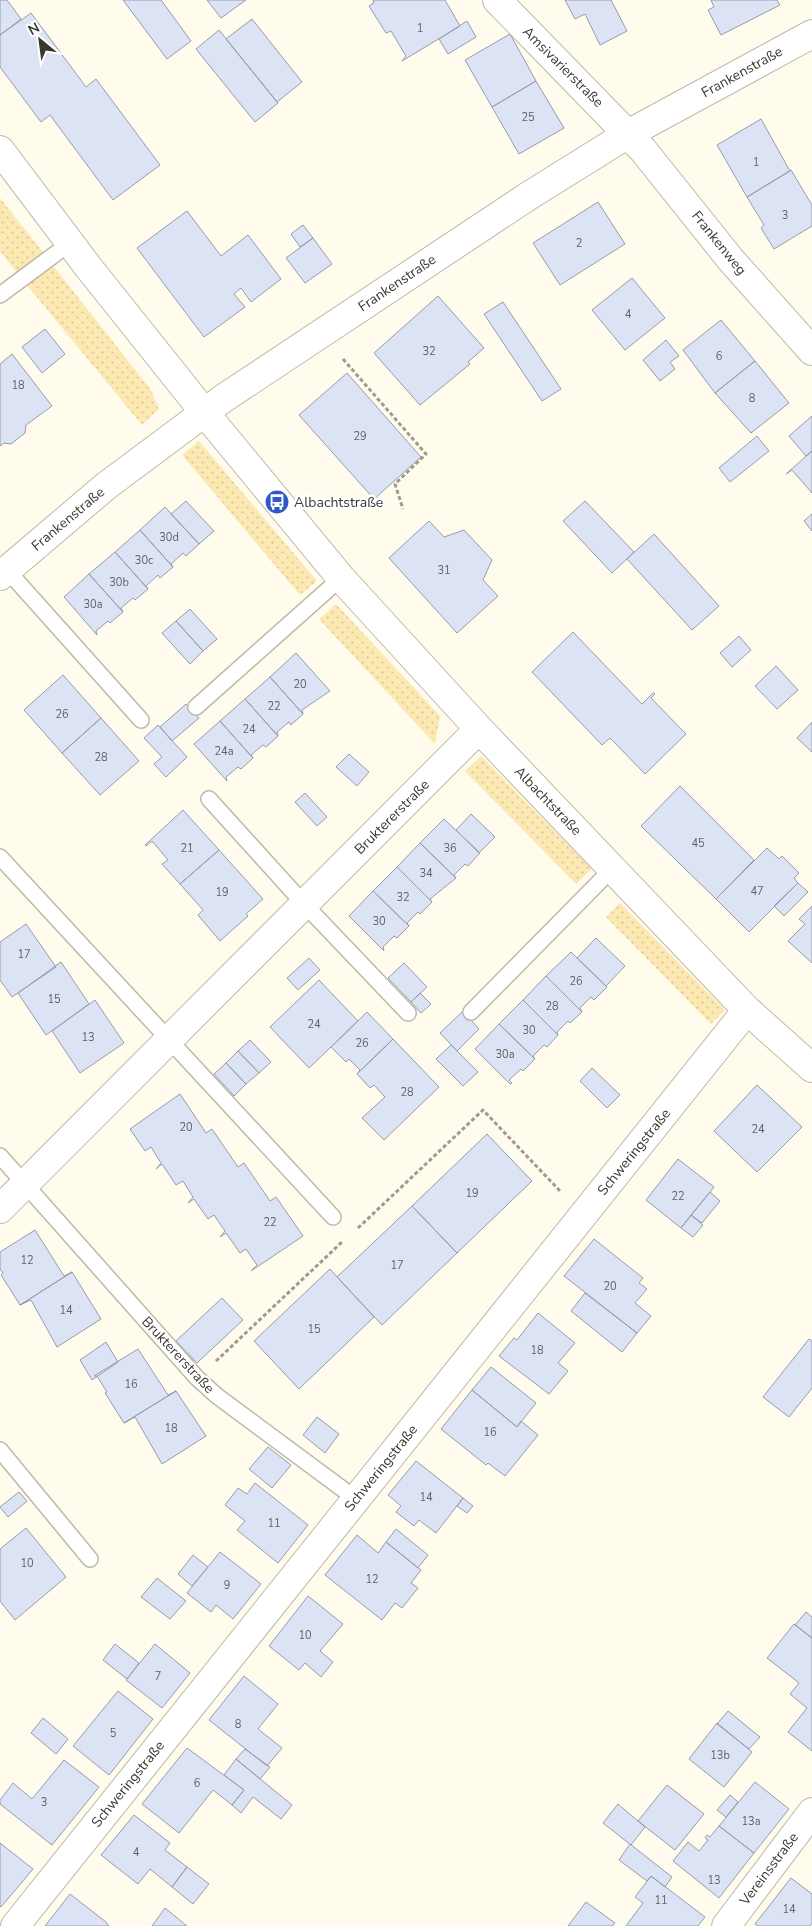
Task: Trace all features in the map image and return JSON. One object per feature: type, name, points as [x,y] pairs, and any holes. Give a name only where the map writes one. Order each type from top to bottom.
[{"type":"street","name":"Amsivarierstraße","points":[[497,0],[628,134]]},
{"type":"street","name":"Frankenstraße","points":[[3,573],[106,486],[204,412],[530,195],[628,134],[812,34]]},
{"type":"street","name":"Frankenweg","points":[[628,134],[732,260],[812,351]]},
{"type":"street","name":"Albachtstraße","points":[[0,150],[70,243],[204,412],[341,578],[479,730],[747,1010],[812,1068]]},
{"type":"street","name":"Bruktererstraße","points":[[0,1208],[170,1041],[479,730]]},
{"type":"street","name":"Schweringstraße","points":[[15,1926],[747,1010]]},
{"type":"street","name":"Vereinsstraße","points":[[726,1926],[812,1812]]},
{"type":"lane","points":[[0,295],[70,243]]},
{"type":"lane","name":"Frankenstraße","points":[[3,573],[141,720]]},
{"type":"lane","points":[[196,707],[341,578]]},
{"type":"lane","points":[[209,799],[305,905],[408,1012]]},
{"type":"lane","points":[[0,857],[333,1217]]},
{"type":"lane","points":[[471,1012],[613,868]]},
{"type":"lane","name":"Bruktererstraße","points":[[0,1156],[197,1378],[217,1396],[356,1499]]},
{"type":"lane","points":[[0,1450],[90,1559]]},
{"type":"path","points":[[341,357],[426,454],[395,484],[403,509]]},
{"type":"path","points":[[357,1229],[483,1110],[583,1215]]},
{"type":"path","points":[[197,1378],[350,1235]]},
{"type":"shaded area","points":[[0,198],[43,252],[17,273],[0,251]]},
{"type":"shaded area","points":[[51,263],[151,390],[159,409],[142,425],[26,284]]},
{"type":"shaded area","points":[[199,441],[317,581],[300,595],[182,455]]},
{"type":"shaded area","points":[[336,604],[440,716],[435,744],[319,619]]},
{"type":"shaded area","points":[[481,756],[592,869],[576,884],[465,771]]},
{"type":"shaded area","points":[[620,903],[725,1010],[711,1024],[606,917]]},
{"type":"building","points":[[0,0],[7,0],[21,19],[0,35]]},
{"type":"building","points":[[123,0],[161,0],[191,41],[167,59]]},
{"type":"building","points":[[207,0],[246,0],[221,18]]},
{"type":"building","points":[[373,0],[445,0],[460,26],[402,61],[406,56],[391,31],[386,33],[369,6],[374,3]]},
{"type":"building","points":[[565,0],[611,0],[627,31],[600,45],[585,14],[575,19]]},
{"type":"building","points":[[711,0],[777,0],[780,5],[721,35],[708,10],[714,7]]},
{"type":"building","points":[[31,13],[86,87],[96,79],[160,165],[113,200],[50,115],[41,122],[0,67],[0,35]]},
{"type":"building","points":[[252,19],[302,82],[277,102],[226,39]]},
{"type":"building","points":[[467,21],[476,37],[448,54],[439,39]]},
{"type":"building","points":[[219,30],[278,103],[255,122],[196,49]]},
{"type":"building","points":[[510,34],[536,81],[492,107],[465,60]]},
{"type":"building","points":[[536,81],[564,128],[519,154],[492,107]]},
{"type":"building","points":[[761,119],[790,171],[747,197],[717,145]]},
{"type":"building","points":[[791,170],[812,205],[812,226],[774,249],[761,228],[764,225],[747,197]]},
{"type":"building","points":[[598,202],[625,244],[560,285],[533,243]]},
{"type":"building","points":[[187,211],[221,256],[248,235],[281,279],[251,302],[241,288],[234,294],[245,307],[204,337],[137,248]]},
{"type":"building","points":[[303,225],[313,238],[300,247],[291,234]]},
{"type":"building","points":[[313,238],[332,264],[305,283],[286,258]]},
{"type":"building","points":[[632,278],[665,318],[625,350],[592,310]]},
{"type":"building","points":[[438,296],[484,348],[468,362],[470,364],[420,405],[374,353]]},
{"type":"building","points":[[503,302],[561,389],[542,401],[484,314]]},
{"type":"building","points":[[721,320],[755,361],[715,393],[683,350]]},
{"type":"building","points":[[45,329],[65,354],[42,373],[22,347]]},
{"type":"building","points":[[666,340],[679,356],[670,362],[675,369],[660,381],[643,360]]},
{"type":"building","points":[[12,354],[52,406],[26,425],[25,433],[11,444],[4,443],[0,446],[0,364]]},
{"type":"building","points":[[755,361],[789,403],[751,433],[715,393]]},
{"type":"building","points":[[347,373],[421,457],[374,499],[299,415]]},
{"type":"building","points":[[812,416],[812,451],[806,456],[789,436]]},
{"type":"building","points":[[757,436],[769,451],[730,482],[719,468]]},
{"type":"building","points":[[812,451],[812,493],[792,470],[786,474]]},
{"type":"building","points":[[186,501],[214,531],[199,544],[171,514]]},
{"type":"building","points":[[585,501],[634,552],[612,573],[563,521]]},
{"type":"building","points":[[165,507],[199,544],[186,556],[183,553],[171,564],[173,567],[140,530]]},
{"type":"building","points":[[812,514],[812,531],[804,521]]},
{"type":"building","points":[[429,521],[444,537],[464,530],[492,560],[483,580],[498,596],[457,633],[389,558]]},
{"type":"building","points":[[140,530],[173,567],[160,578],[158,575],[146,586],[148,589],[115,552]]},
{"type":"building","points":[[654,534],[719,606],[692,630],[627,559]]},
{"type":"building","points":[[115,552],[148,589],[135,600],[133,598],[121,608],[123,612],[89,574]]},
{"type":"building","points":[[89,574],[123,612],[110,623],[108,621],[96,631],[97,635],[64,597]]},
{"type":"building","points":[[190,609],[217,639],[203,651],[176,621]]},
{"type":"building","points":[[176,621],[203,651],[190,664],[162,633]]},
{"type":"building","points":[[573,632],[642,704],[653,693],[655,694],[651,698],[686,734],[645,774],[610,738],[602,745],[532,672]]},
{"type":"building","points":[[739,636],[751,650],[732,667],[720,653]]},
{"type":"building","points":[[296,653],[330,691],[302,710],[303,714],[270,677]]},
{"type":"building","points":[[776,666],[798,690],[777,709],[755,686]]},
{"type":"building","points":[[63,675],[101,718],[62,753],[24,710]]},
{"type":"building","points":[[270,677],[303,714],[291,725],[289,722],[277,732],[278,736],[245,699]]},
{"type":"building","points":[[245,699],[278,736],[266,747],[263,745],[251,755],[253,758],[220,721]]},
{"type":"building","points":[[186,704],[199,718],[172,741],[160,727]]},
{"type":"building","points":[[101,718],[139,761],[100,795],[62,753]]},
{"type":"building","points":[[220,721],[253,758],[241,769],[238,767],[226,777],[227,781],[194,744]]},
{"type":"building","points":[[812,722],[812,752],[797,738]]},
{"type":"building","points":[[158,725],[187,757],[166,777],[154,764],[162,757],[144,738]]},
{"type":"building","points":[[349,754],[369,772],[357,786],[336,767]]},
{"type":"building","points":[[680,786],[754,860],[716,899],[641,826]]},
{"type":"building","points":[[305,793],[327,817],[317,826],[295,802]]},
{"type":"building","points":[[183,810],[219,850],[180,884],[162,864],[168,860],[152,841],[145,845]]},
{"type":"building","points":[[471,814],[495,837],[479,853],[456,830]]},
{"type":"building","points":[[444,819],[480,853],[468,866],[465,864],[454,875],[456,878],[420,843]]},
{"type":"building","points":[[420,843],[456,878],[430,899],[432,902],[397,867]]},
{"type":"building","points":[[767,848],[779,859],[782,856],[799,873],[794,878],[798,883],[749,932],[716,899]]},
{"type":"building","points":[[219,850],[263,899],[246,914],[248,916],[220,941],[198,915],[203,910],[180,884]]},
{"type":"building","points":[[397,867],[432,902],[407,923],[409,926],[373,891]]},
{"type":"building","points":[[798,883],[808,892],[784,916],[774,906]]},
{"type":"building","points":[[373,891],[409,926],[397,938],[394,936],[383,947],[384,951],[349,916]]},
{"type":"building","points":[[812,906],[812,963],[788,941],[805,924],[799,919]]},
{"type":"building","points":[[26,924],[56,967],[12,997],[0,980],[0,942]]},
{"type":"building","points":[[596,938],[625,966],[606,986],[577,958]]},
{"type":"building","points":[[571,952],[607,987],[594,1000],[591,997],[580,1008],[582,1012],[546,976]]},
{"type":"building","points":[[309,958],[320,970],[298,990],[287,978]]},
{"type":"building","points":[[61,962],[89,1004],[46,1035],[18,993]]},
{"type":"building","points":[[404,963],[427,987],[411,1002],[388,978]]},
{"type":"building","points":[[546,976],[582,1012],[570,1023],[568,1021],[557,1032],[558,1035],[523,1000]]},
{"type":"building","points":[[319,980],[358,1021],[309,1068],[270,1027]]},
{"type":"building","points":[[420,993],[431,1004],[421,1013],[411,1002]]},
{"type":"building","points":[[95,1000],[124,1043],[80,1073],[52,1031]]},
{"type":"building","points":[[523,1000],[558,1035],[547,1047],[544,1045],[533,1056],[535,1059],[499,1024]]},
{"type":"building","points":[[463,1011],[479,1029],[457,1051],[440,1033]]},
{"type":"building","points":[[367,1012],[393,1039],[357,1074],[360,1070],[349,1059],[346,1062],[331,1047]]},
{"type":"building","points":[[499,1024],[535,1059],[523,1071],[521,1069],[509,1080],[512,1083],[510,1084],[475,1049]]},
{"type":"building","points":[[393,1039],[439,1087],[384,1140],[362,1118],[385,1097],[374,1085],[370,1088],[357,1074]]},
{"type":"building","points":[[250,1040],[271,1062],[259,1073],[238,1051]]},
{"type":"building","points":[[451,1045],[478,1072],[463,1086],[436,1059]]},
{"type":"building","points":[[238,1051],[259,1073],[246,1084],[226,1063]]},
{"type":"building","points":[[226,1063],[246,1084],[234,1096],[214,1074]]},
{"type":"building","points":[[592,1068],[620,1095],[607,1108],[580,1081]]},
{"type":"building","points":[[757,1085],[802,1127],[757,1172],[714,1131]]},
{"type":"building","points":[[180,1094],[206,1133],[212,1129],[238,1167],[244,1163],[270,1201],[276,1197],[303,1236],[251,1271],[257,1265],[246,1249],[240,1253],[226,1233],[220,1237],[225,1231],[214,1215],[208,1219],[194,1199],[188,1203],[193,1197],[183,1181],[176,1185],[162,1164],[156,1169],[161,1163],[151,1147],[145,1151],[130,1129]]},
{"type":"building","points":[[487,1134],[532,1181],[457,1253],[412,1206]]},
{"type":"building","points":[[678,1159],[714,1187],[681,1228],[646,1200]]},
{"type":"building","points":[[710,1192],[720,1201],[702,1223],[691,1215]]},
{"type":"building","points":[[412,1206],[457,1253],[382,1325],[337,1277]]},
{"type":"building","points":[[691,1215],[703,1225],[693,1237],[681,1228]]},
{"type":"building","points":[[35,1230],[64,1276],[72,1272],[20,1305],[1,1275],[3,1273],[0,1269],[0,1252]]},
{"type":"building","points":[[594,1239],[643,1278],[639,1283],[647,1289],[635,1303],[651,1316],[637,1333],[564,1276]]},
{"type":"building","points":[[330,1269],[374,1317],[299,1389],[254,1341]]},
{"type":"building","points":[[72,1272],[101,1319],[57,1347],[31,1300],[20,1305]]},
{"type":"building","points":[[585,1293],[637,1333],[622,1352],[571,1311]]},
{"type":"building","points":[[222,1298],[243,1320],[197,1363],[176,1341]]},
{"type":"building","points":[[538,1313],[575,1343],[558,1363],[568,1371],[549,1394],[499,1356],[514,1338],[517,1340]]},
{"type":"building","points":[[809,1339],[812,1341],[812,1388],[789,1417],[763,1397]]},
{"type":"building","points":[[106,1342],[118,1362],[92,1380],[80,1360]]},
{"type":"building","points":[[138,1349],[168,1395],[176,1391],[124,1423],[105,1393],[107,1392],[97,1376],[94,1376]]},
{"type":"building","points":[[491,1367],[536,1403],[517,1427],[472,1390]]},
{"type":"building","points":[[472,1390],[517,1427],[521,1421],[538,1435],[505,1476],[488,1463],[486,1465],[441,1429]]},
{"type":"building","points":[[176,1391],[206,1436],[162,1464],[135,1417],[124,1423]]},
{"type":"building","points":[[317,1417],[339,1434],[325,1453],[303,1435]]},
{"type":"building","points":[[268,1447],[291,1465],[272,1488],[249,1469]]},
{"type":"building","points":[[416,1461],[463,1498],[436,1533],[419,1520],[414,1526],[396,1512],[401,1506],[388,1495]]},
{"type":"building","points":[[255,1483],[308,1525],[278,1563],[237,1530],[245,1521],[225,1505],[238,1488],[247,1494]]},
{"type":"building","points":[[19,1492],[27,1501],[8,1517],[0,1507]]},
{"type":"building","points":[[463,1498],[473,1506],[467,1513],[457,1506]]},
{"type":"building","points":[[26,1528],[66,1577],[15,1620],[0,1601],[0,1549]]},
{"type":"building","points":[[396,1529],[428,1555],[418,1568],[386,1542]]},
{"type":"building","points":[[357,1535],[378,1553],[386,1542],[421,1570],[411,1583],[418,1588],[402,1608],[395,1603],[382,1620],[325,1575]]},
{"type":"building","points":[[220,1552],[261,1584],[233,1619],[216,1605],[211,1612],[187,1593]]},
{"type":"building","points":[[193,1555],[208,1567],[192,1586],[178,1574]]},
{"type":"building","points":[[157,1578],[186,1601],[170,1619],[141,1597]]},
{"type":"building","points":[[308,1596],[343,1624],[320,1651],[333,1662],[321,1677],[305,1663],[299,1670],[269,1646]]},
{"type":"building","points":[[806,1612],[812,1617],[812,1638],[795,1625]]},
{"type":"building","points":[[794,1624],[812,1638],[812,1751],[788,1732],[807,1708],[790,1694],[799,1683],[767,1658]]},
{"type":"building","points":[[115,1644],[139,1663],[127,1679],[103,1660]]},
{"type":"building","points":[[155,1644],[190,1673],[162,1708],[126,1680]]},
{"type":"building","points":[[244,1676],[278,1704],[258,1729],[282,1748],[267,1766],[209,1720]]},
{"type":"building","points":[[118,1691],[153,1719],[109,1775],[73,1746]]},
{"type":"building","points":[[728,1711],[760,1737],[749,1749],[717,1724]]},
{"type":"building","points":[[43,1718],[68,1739],[56,1754],[31,1733]]},
{"type":"building","points":[[717,1723],[752,1752],[724,1787],[689,1759]]},
{"type":"building","points":[[187,1748],[244,1790],[232,1805],[213,1790],[179,1833],[142,1804]]},
{"type":"building","points":[[245,1749],[270,1767],[260,1779],[236,1759]]},
{"type":"building","points":[[236,1759],[292,1805],[281,1819],[253,1797],[241,1813],[232,1805],[244,1790],[224,1775]]},
{"type":"building","points":[[64,1760],[99,1787],[52,1845],[0,1804],[0,1800],[13,1783],[32,1799]]},
{"type":"building","points":[[755,1782],[789,1809],[754,1853],[719,1826]]},
{"type":"building","points":[[667,1785],[704,1814],[675,1850],[638,1821]]},
{"type":"building","points":[[730,1795],[738,1802],[726,1817],[717,1810]]},
{"type":"building","points":[[618,1804],[645,1827],[631,1845],[603,1823]]},
{"type":"building","points":[[134,1815],[170,1843],[165,1850],[187,1867],[172,1887],[150,1869],[138,1884],[101,1855]]},
{"type":"building","points":[[719,1826],[754,1853],[719,1898],[673,1861],[688,1842],[699,1851],[708,1840],[705,1838],[707,1835],[710,1837]]},
{"type":"building","points":[[0,1843],[33,1869],[1,1907],[0,1906]]},
{"type":"building","points":[[630,1844],[672,1877],[665,1887],[651,1876],[647,1881],[619,1860]]},
{"type":"building","points":[[187,1867],[209,1884],[193,1904],[172,1887]]},
{"type":"building","points":[[651,1876],[705,1917],[698,1926],[626,1926],[643,1903],[635,1897]]},
{"type":"building","points":[[791,1878],[812,1894],[812,1923],[810,1926],[758,1926],[755,1924]]},
{"type":"building","points":[[70,1894],[106,1922],[109,1926],[45,1926]]},
{"type":"building","points":[[586,1902],[615,1923],[612,1926],[568,1926]]},
{"type":"building","points":[[165,1908],[187,1926],[152,1926]]},
{"type":"place","name":"Albachtstraße","points":[[277,502]]}]
